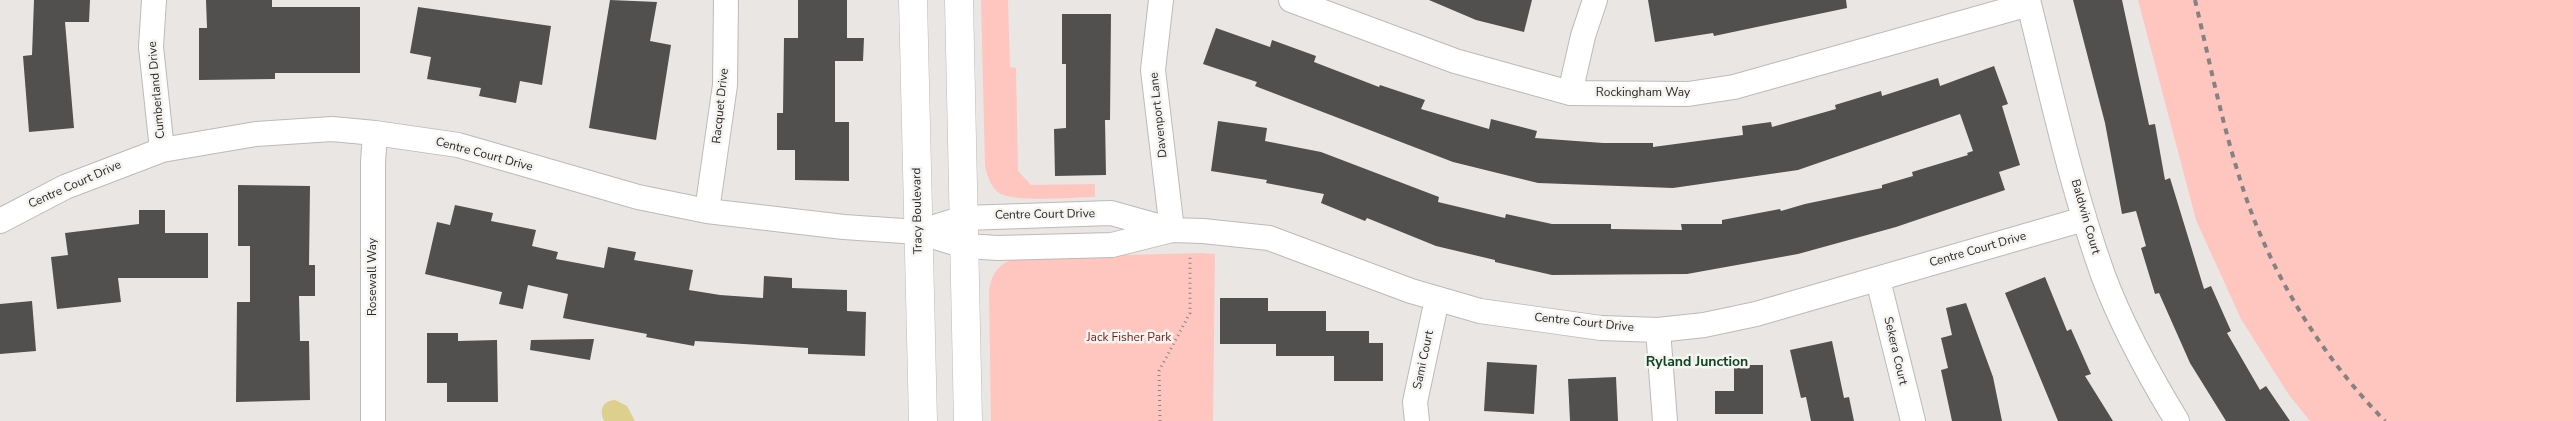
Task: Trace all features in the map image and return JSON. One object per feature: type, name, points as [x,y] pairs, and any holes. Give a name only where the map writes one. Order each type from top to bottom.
[{"type":"main road","name":"Tracy Boulevard","points":[[913,0],[924,421]]},
{"type":"main road","points":[[959,0],[968,421]]},
{"type":"street","name":"Cumberland Drive","points":[[154,0],[151,47],[162,150]]},
{"type":"street","name":"Racquet Drive","points":[[707,210],[725,85],[726,0]]},
{"type":"street","name":"Davenport Lane","points":[[1161,0],[1153,70],[1181,230]]},
{"type":"street","name":"Rockingham Way","points":[[1291,0],[1455,61],[1570,93],[1688,94],[1734,87],[2028,2]]},
{"type":"street","points":[[1570,93],[1583,36],[1595,0]]},
{"type":"street","name":"Baldwin Court","points":[[2028,2],[2084,219],[2104,277],[2147,372],[2178,421]]},
{"type":"street","name":"Centre Court Drive","points":[[0,220],[65,188],[144,155],[162,150],[256,134],[332,129],[458,145],[629,194],[707,210],[844,227],[918,232],[965,246],[998,248],[1112,245],[1181,230]]},
{"type":"street","name":"Rosewall Way","points":[[373,421],[373,163],[375,133]]},
{"type":"street","name":"Centre Court Drive","points":[[918,232],[964,218],[1111,213],[1181,230],[1268,238],[1437,299],[1480,311],[1601,328],[1658,330],[1704,326],[1756,314],[2084,219]]},
{"type":"street","name":"Sekera Court","points":[[1878,280],[1913,421]]},
{"type":"street","name":"Sami Court","points":[[1416,421],[1416,402],[1437,299]]},
{"type":"street","points":[[1658,330],[1664,421]]},
{"type":"path","points":[[1160,421],[1159,371],[1190,313],[1181,230]]},
{"type":"green space","points":[[981,0],[1008,0],[1010,67],[1016,68],[1018,171],[1031,185],[1095,184],[1095,197],[1031,199],[1007,196],[996,191],[988,177],[985,166]]},
{"type":"green space","points":[[2138,0],[2573,0],[2573,421],[2310,421],[2289,395],[2241,319],[2196,220]]},
{"type":"green space","name":"Jack Fisher Park","points":[[1215,254],[1213,421],[991,421],[989,292],[997,269],[1006,262],[1018,258]]},
{"type":"shaded area","points":[[615,400],[627,406],[635,421],[604,421],[602,410],[604,404]]},
{"type":"building","points":[[34,0],[90,0],[89,22],[65,22],[74,128],[29,132],[23,56],[32,55]]},
{"type":"building","points":[[206,0],[272,0],[272,7],[360,7],[360,73],[275,73],[275,79],[199,80],[199,28],[207,28]]},
{"type":"building","points":[[610,0],[657,2],[650,41],[671,45],[656,140],[589,128]]},
{"type":"building","points":[[798,0],[847,0],[847,38],[864,38],[863,61],[835,61],[835,122],[849,122],[849,181],[795,180],[795,150],[777,150],[777,113],[783,113],[784,38],[798,38]]},
{"type":"building","points":[[1429,0],[1532,0],[1524,32],[1476,20]]},
{"type":"building","points":[[1648,0],[1846,0],[1847,8],[1714,36],[1713,33],[1655,42]]},
{"type":"building","points":[[2073,0],[2122,0],[2149,125],[2155,124],[2165,180],[2170,178],[2204,289],[2211,286],[2231,331],[2227,333],[2260,390],[2266,386],[2290,421],[2226,421],[2190,363],[2159,293],[2155,294],[2141,248],[2146,246],[2136,211],[2122,214],[2105,123]]},
{"type":"building","points":[[418,7],[551,26],[542,85],[520,81],[516,103],[479,96],[481,88],[427,79],[431,57],[410,53]]},
{"type":"building","points":[[1062,14],[1111,14],[1110,120],[1105,120],[1106,175],[1055,176],[1054,129],[1066,128],[1066,64],[1062,64]]},
{"type":"building","points":[[1216,28],[1270,47],[1272,40],[1316,56],[1314,62],[1379,87],[1380,85],[1425,100],[1421,109],[1489,129],[1491,119],[1537,131],[1535,138],[1603,143],[1653,143],[1653,147],[1743,135],[1742,126],[1771,122],[1772,127],[1836,109],[1835,105],[1881,91],[1882,96],[1938,78],[1940,86],[1994,66],[2008,104],[2002,106],[2020,165],[1999,172],[2005,190],[1896,227],[1798,254],[1687,274],[1552,275],[1436,246],[1367,218],[1365,221],[1321,203],[1324,194],[1266,183],[1267,180],[1211,171],[1218,121],[1267,128],[1265,141],[1321,152],[1439,197],[1438,202],[1505,218],[1506,214],[1552,224],[1611,224],[1611,229],[1682,230],[1681,224],[1722,224],[1722,220],[1780,209],[1781,211],[1882,188],[1882,185],[1913,176],[1912,172],[1968,155],[1967,153],[1973,151],[1960,114],[1798,170],[1673,188],[1538,183],[1453,162],[1255,86],[1257,82],[1203,64]]},
{"type":"building","points":[[238,185],[310,186],[309,265],[315,265],[315,296],[299,296],[300,341],[309,341],[310,400],[236,402],[237,302],[250,302],[250,246],[238,246]]},
{"type":"building","points":[[455,205],[493,213],[491,221],[536,230],[532,246],[558,252],[556,259],[604,268],[608,247],[636,252],[634,260],[693,270],[689,290],[720,295],[763,298],[764,276],[792,278],[792,288],[847,290],[847,311],[866,312],[865,356],[808,354],[808,348],[695,341],[694,346],[646,337],[647,334],[563,318],[568,294],[528,285],[523,309],[499,304],[502,292],[425,274],[437,222],[450,225]]},
{"type":"building","points":[[139,210],[165,210],[165,233],[208,233],[208,278],[118,278],[121,302],[57,309],[51,257],[68,255],[65,233],[139,224]]},
{"type":"building","points":[[2045,277],[2067,331],[2071,329],[2091,374],[2085,376],[2113,421],[2058,421],[2005,293]]},
{"type":"building","points":[[1220,298],[1268,298],[1268,311],[1326,311],[1326,331],[1369,331],[1369,343],[1383,343],[1383,381],[1334,381],[1334,356],[1276,356],[1276,344],[1220,344]]},
{"type":"building","points":[[32,301],[36,351],[0,354],[0,304]]},
{"type":"building","points":[[1966,303],[1993,377],[2002,421],[1952,421],[1941,370],[1948,368],[1941,338],[1952,335],[1946,308]]},
{"type":"building","points":[[427,333],[458,333],[458,341],[497,340],[498,402],[447,402],[447,383],[427,383]]},
{"type":"building","points":[[594,339],[590,360],[530,350],[531,340]]},
{"type":"building","points":[[1832,341],[1844,398],[1849,397],[1854,421],[1811,421],[1806,397],[1801,398],[1790,350]]},
{"type":"building","points":[[1487,362],[1537,365],[1534,414],[1484,411]]},
{"type":"building","points":[[1734,365],[1763,365],[1763,414],[1715,414],[1715,391],[1734,391]]},
{"type":"building","points":[[1616,377],[1618,421],[1570,421],[1568,379]]},
{"type":"railway","points":[[2195,0],[2221,111],[2239,176],[2250,210],[2264,243],[2297,307],[2317,338],[2338,367],[2385,421]]},
{"type":"district","name":"Ryland Junction","points":[[1697,363]]}]
